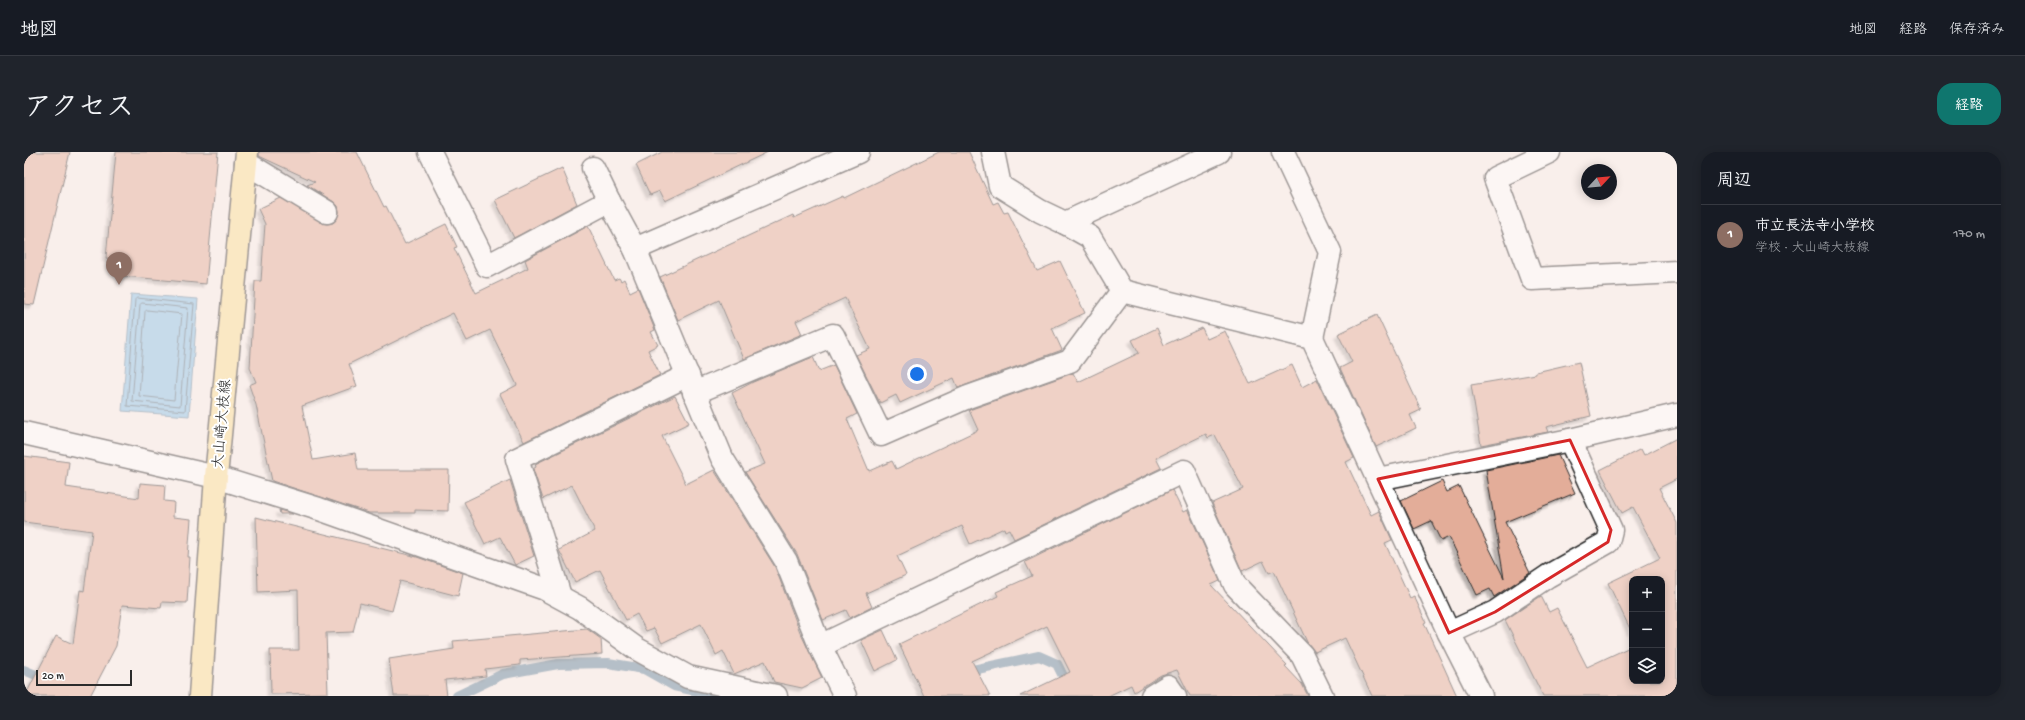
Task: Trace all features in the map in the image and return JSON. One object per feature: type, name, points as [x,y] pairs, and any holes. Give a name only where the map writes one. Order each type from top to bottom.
[{"type":"main road","name":"大山崎大枝線","points":[[200,696],[216,477],[247,158]]},
{"type":"street","points":[[430,152],[487,266],[609,201]]},
{"type":"street","points":[[635,249],[858,152]]},
{"type":"street","points":[[993,152],[1000,186],[1040,211],[1090,237],[1122,291],[1312,338]]},
{"type":"street","points":[[1065,223],[1219,152]]},
{"type":"street","points":[[1282,152],[1330,252],[1312,338],[1449,633],[1481,696]]},
{"type":"street","points":[[1549,152],[1495,178],[1532,279],[1677,272]]},
{"type":"street","points":[[247,158],[327,212]]},
{"type":"street","points":[[593,168],[635,249],[722,458],[786,561],[820,646],[845,696]]},
{"type":"street","points":[[560,596],[517,459],[691,384],[833,335],[881,435],[968,396],[1070,361],[1122,291]]},
{"type":"street","points":[[1378,479],[1570,440],[1677,415]]},
{"type":"street","points":[[24,433],[216,477],[318,509],[545,589],[580,608],[637,648],[688,676],[776,696]]},
{"type":"street","points":[[1449,633],[1495,612],[1548,576],[1608,542],[1611,530],[1570,440]]},
{"type":"street","points":[[820,646],[1184,471],[1235,585],[1302,656],[1322,696]]},
{"type":"street","points":[[1152,696],[1168,686],[1175,696]]},
{"type":"highlighted area","points":[[1570,440],[1611,530],[1608,542],[1495,612],[1449,633],[1378,479]]},
{"type":"water","points":[[131,294],[198,299],[189,416],[122,411]]},
{"type":"building","points":[[24,152],[70,152],[34,305],[24,304]]},
{"type":"building","points":[[116,152],[218,152],[206,284],[122,276],[123,260],[106,258]]},
{"type":"building","points":[[259,152],[357,152],[384,207],[386,206],[405,244],[446,224],[457,247],[454,248],[476,293],[528,268],[525,260],[588,226],[614,280],[619,278],[621,281],[624,279],[630,292],[638,288],[655,330],[651,332],[658,345],[648,350],[660,375],[524,442],[500,394],[517,385],[490,330],[467,341],[453,313],[349,364],[357,386],[302,406],[313,460],[355,453],[358,470],[449,470],[448,511],[415,510],[415,513],[369,513],[272,481],[256,405],[249,385],[256,382],[250,368],[255,281],[261,281],[265,224],[258,209],[281,198],[326,224],[333,223],[337,219],[339,212],[338,206],[334,202],[307,185],[315,182],[259,156]]},
{"type":"building","points":[[662,152],[768,152],[665,201],[660,191],[650,195],[636,165]]},
{"type":"building","points":[[939,152],[969,152],[993,204],[998,202],[1004,213],[1008,212],[1037,271],[1060,261],[1085,313],[1052,328],[1062,350],[958,388],[954,378],[900,403],[896,395],[880,403],[856,355],[870,349],[845,298],[796,321],[802,334],[744,359],[719,300],[678,320],[660,277],[793,215],[794,218],[843,196],[844,198]]},
{"type":"building","points":[[562,168],[577,204],[514,238],[495,200]]},
{"type":"building","points":[[1377,315],[1421,410],[1410,415],[1416,428],[1376,447],[1340,368],[1352,362],[1338,334]]},
{"type":"building","points":[[1157,328],[1164,345],[1202,328],[1207,339],[1225,331],[1250,384],[1292,365],[1302,387],[1317,379],[1354,458],[1346,462],[1371,515],[1379,511],[1392,540],[1385,543],[1410,598],[1414,596],[1426,622],[1424,623],[1457,696],[1372,696],[1345,638],[1315,652],[1307,642],[1274,571],[1269,573],[1263,561],[1242,571],[1212,503],[1243,489],[1215,435],[1208,438],[1206,434],[1156,458],[1161,468],[1014,539],[1009,529],[1005,531],[1004,528],[970,544],[962,526],[897,556],[906,575],[866,593],[872,607],[850,618],[846,610],[823,620],[797,554],[745,472],[765,464],[732,393],[753,382],[813,357],[819,371],[834,365],[857,414],[847,419],[869,471],[892,461],[896,469],[978,430],[969,410],[1073,373],[1078,382],[1139,353],[1132,340]]},
{"type":"building","points":[[1579,362],[1591,416],[1546,427],[1548,432],[1481,445],[1471,385],[1536,374],[1536,372]]},
{"type":"building","points":[[675,396],[689,423],[662,436],[686,484],[714,470],[775,567],[800,632],[822,678],[802,688],[774,682],[765,661],[734,674],[723,651],[716,655],[701,624],[662,643],[654,628],[646,631],[637,614],[626,620],[600,570],[575,582],[559,550],[595,531],[572,485],[543,499],[533,469],[536,467],[535,464]]},
{"type":"building","points":[[1677,438],[1677,479],[1659,488],[1677,523],[1677,696],[1543,696],[1505,620],[1541,596],[1549,612],[1557,608],[1587,667],[1629,647],[1629,684],[1665,684],[1665,576],[1629,576],[1629,627],[1608,583],[1660,558],[1633,507],[1622,513],[1600,470],[1641,449],[1644,455]]},
{"type":"building","points":[[1558,455],[1575,493],[1505,522],[1530,573],[1494,597],[1490,589],[1477,595],[1449,537],[1441,541],[1431,521],[1414,529],[1401,501],[1442,481],[1447,492],[1459,486],[1504,578],[1486,470]]},
{"type":"building","points":[[24,456],[69,462],[66,487],[139,498],[140,483],[165,485],[164,501],[174,502],[173,517],[191,519],[187,603],[162,602],[161,608],[122,605],[116,646],[90,696],[25,696],[56,636],[73,644],[80,590],[84,591],[92,531],[24,522]]},
{"type":"building","points":[[510,480],[534,556],[515,565],[500,537],[485,544],[464,502]]},
{"type":"building","points":[[1172,490],[1183,512],[1187,510],[1189,513],[1220,581],[1211,585],[1287,665],[1285,666],[1302,684],[1308,696],[1190,696],[1177,670],[1161,675],[1134,692],[1131,685],[1108,696],[1020,696],[1070,672],[1047,626],[972,661],[990,696],[924,696],[899,644],[998,596],[996,592],[1032,576],[1025,562]]},
{"type":"building","points":[[279,510],[293,514],[280,514]]},
{"type":"building","points":[[256,517],[417,557],[463,573],[458,596],[400,581],[392,611],[360,603],[353,632],[326,633],[328,693],[271,694],[270,650],[299,650],[298,590],[258,592]]},
{"type":"building","points":[[587,629],[601,639],[602,654],[520,660],[520,665],[485,669],[486,676],[445,680],[447,696],[394,696],[389,659],[454,649],[453,641]]},
{"type":"building","points":[[883,630],[897,660],[875,671],[861,640]]},
{"type":"waterway","points":[[963,672],[1039,656],[1057,664],[1073,696]]},
{"type":"waterway","points":[[457,696],[503,674],[558,664],[608,663],[644,669],[674,686],[719,696]]},
{"type":"waterway","points":[[24,670],[48,680]]},
{"type":"place","name":"市立長法寺小学校","points":[[119,285]]}]
